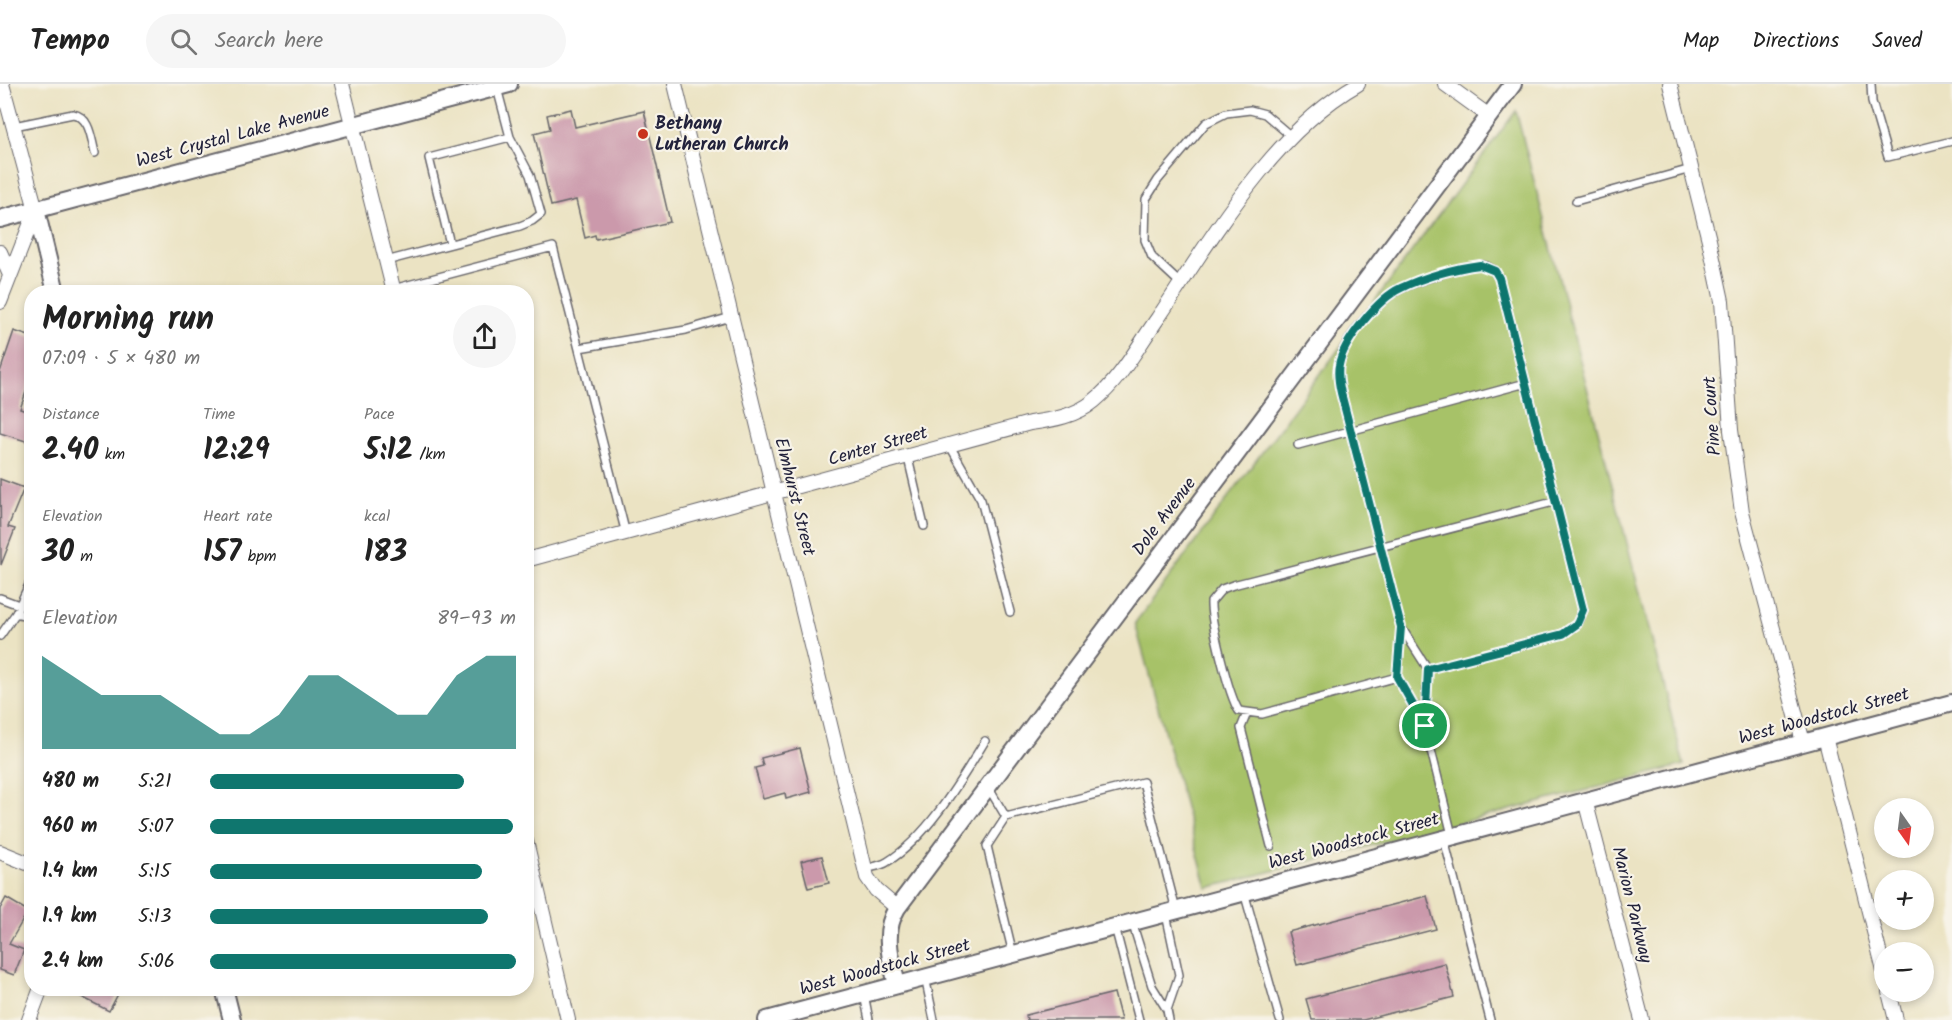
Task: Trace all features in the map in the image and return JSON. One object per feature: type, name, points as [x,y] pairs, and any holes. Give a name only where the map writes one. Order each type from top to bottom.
[{"type":"street","points":[[342,84],[392,285]]},
{"type":"street","name":"Elmhurst Street","points":[[675,84],[865,869],[876,890],[897,908]]},
{"type":"street","name":"Center Street","points":[[534,558],[776,495],[1030,423],[1055,420],[1092,403],[1121,372],[1234,206],[1292,137],[1321,107],[1358,84]]},
{"type":"street","points":[[1445,84],[1489,116]]},
{"type":"street","name":"Dole Avenue","points":[[897,985],[888,933],[889,921],[897,908],[1513,84]]},
{"type":"street","name":"Pine Court","points":[[1670,84],[1722,301],[1731,430],[1742,512],[1803,742]]},
{"type":"street","name":"West Crystal Lake Avenue","points":[[0,219],[503,86]]},
{"type":"street","points":[[2,91],[14,126],[54,285]]},
{"type":"street","points":[[0,302],[36,210]]},
{"type":"street","points":[[0,252],[10,275]]},
{"type":"street","name":"West Woodstock Street","points":[[767,1020],[1952,703]]},
{"type":"street","points":[[1825,737],[1877,942]]},
{"type":"street","name":"Marion Parkway","points":[[1585,800],[1642,1020]]},
{"type":"street","points":[[0,852],[24,862]]},
{"type":"street","points":[[534,875],[568,1020]]},
{"type":"street","points":[[29,1020],[38,996]]},
{"type":"street","points":[[227,996],[232,1020]]},
{"type":"street","points":[[1892,1002],[1896,1020]]},
{"type":"lane","points":[[1871,84],[1872,102],[1888,157],[1952,141]]},
{"type":"lane","points":[[386,261],[520,226],[541,214],[530,176],[510,137],[503,86]]},
{"type":"lane","points":[[1181,284],[1152,257],[1144,240],[1146,199],[1158,180],[1206,123],[1226,113],[1250,110],[1265,114],[1292,137]]},
{"type":"lane","points":[[14,126],[73,114],[81,115],[86,121],[95,153]]},
{"type":"lane","points":[[450,244],[429,158],[510,137]]},
{"type":"lane","points":[[1576,201],[1691,169]]},
{"type":"lane","points":[[416,285],[554,247],[626,534]]},
{"type":"lane","points":[[1428,669],[1563,634],[1577,624],[1583,610],[1499,278],[1489,267],[1472,266],[1401,288],[1383,301],[1360,326],[1345,349],[1338,367],[1341,393],[1401,627],[1428,669],[1425,726],[1490,1020]]},
{"type":"lane","points":[[579,348],[686,330],[731,317]]},
{"type":"lane","points":[[1298,445],[1526,383]]},
{"type":"lane","points":[[950,446],[981,500],[1010,612]]},
{"type":"lane","points":[[909,458],[924,526]]},
{"type":"lane","points":[[1397,677],[1262,714],[1239,711],[1232,695],[1212,616],[1211,602],[1233,585],[1557,501]]},
{"type":"lane","points":[[0,636],[16,613],[24,595]]},
{"type":"lane","points":[[0,598],[19,605]]},
{"type":"lane","points":[[16,613],[24,616]]},
{"type":"lane","points":[[1401,627],[1397,677],[1425,726]]},
{"type":"lane","points":[[1247,713],[1241,728],[1271,846]]},
{"type":"lane","points":[[865,869],[885,864],[903,850],[952,795],[985,741]]},
{"type":"lane","points":[[1013,954],[987,846],[1006,817],[1143,782],[1171,912],[1179,975],[1167,1010]]},
{"type":"lane","points":[[988,787],[1006,817]]},
{"type":"lane","points":[[1244,892],[1280,1020]]},
{"type":"lane","points":[[1123,924],[1152,986],[1167,1010],[1169,1020]]},
{"type":"lane","points":[[1123,924],[1139,1020]]},
{"type":"lane","points":[[926,978],[934,1020]]},
{"type":"lane","points":[[864,994],[869,1020]]},
{"type":"green space","points":[[1516,111],[1684,765],[1207,888],[1135,623]]},
{"type":"building","points":[[571,109],[575,127],[644,111],[670,222],[596,239],[595,235],[585,238],[576,200],[551,206],[534,133],[550,129],[547,115]]},
{"type":"building","points":[[14,331],[24,334],[24,398],[20,409],[24,410],[24,440],[0,433],[0,372]]},
{"type":"building","points":[[0,479],[24,488],[8,527],[15,529],[1,565]]},
{"type":"building","points":[[800,748],[811,792],[786,799],[785,793],[763,799],[755,768],[763,766],[761,758]]},
{"type":"building","points":[[822,856],[829,883],[808,888],[801,861]]},
{"type":"building","points":[[1427,896],[1436,929],[1297,965],[1288,932]]},
{"type":"building","points":[[6,898],[24,909],[24,918],[9,944],[24,950],[14,975],[0,970],[0,909]]},
{"type":"building","points":[[1445,963],[1454,997],[1363,1020],[1312,1020],[1306,999]]},
{"type":"building","points":[[1114,993],[1121,1020],[1027,1020],[1026,1015]]},
{"type":"building","points":[[80,996],[117,996],[109,1011]]},
{"type":"place","name":"Bethany Lutheran Church","points":[[643,134]]},
{"type":"route","points":[[1480,265],[1495,271],[1499,278],[1583,610],[1577,624],[1563,634],[1428,669],[1425,726],[1397,677],[1401,627],[1341,393],[1338,367],[1345,349],[1360,326],[1391,293],[1414,282],[1480,265]]}]
